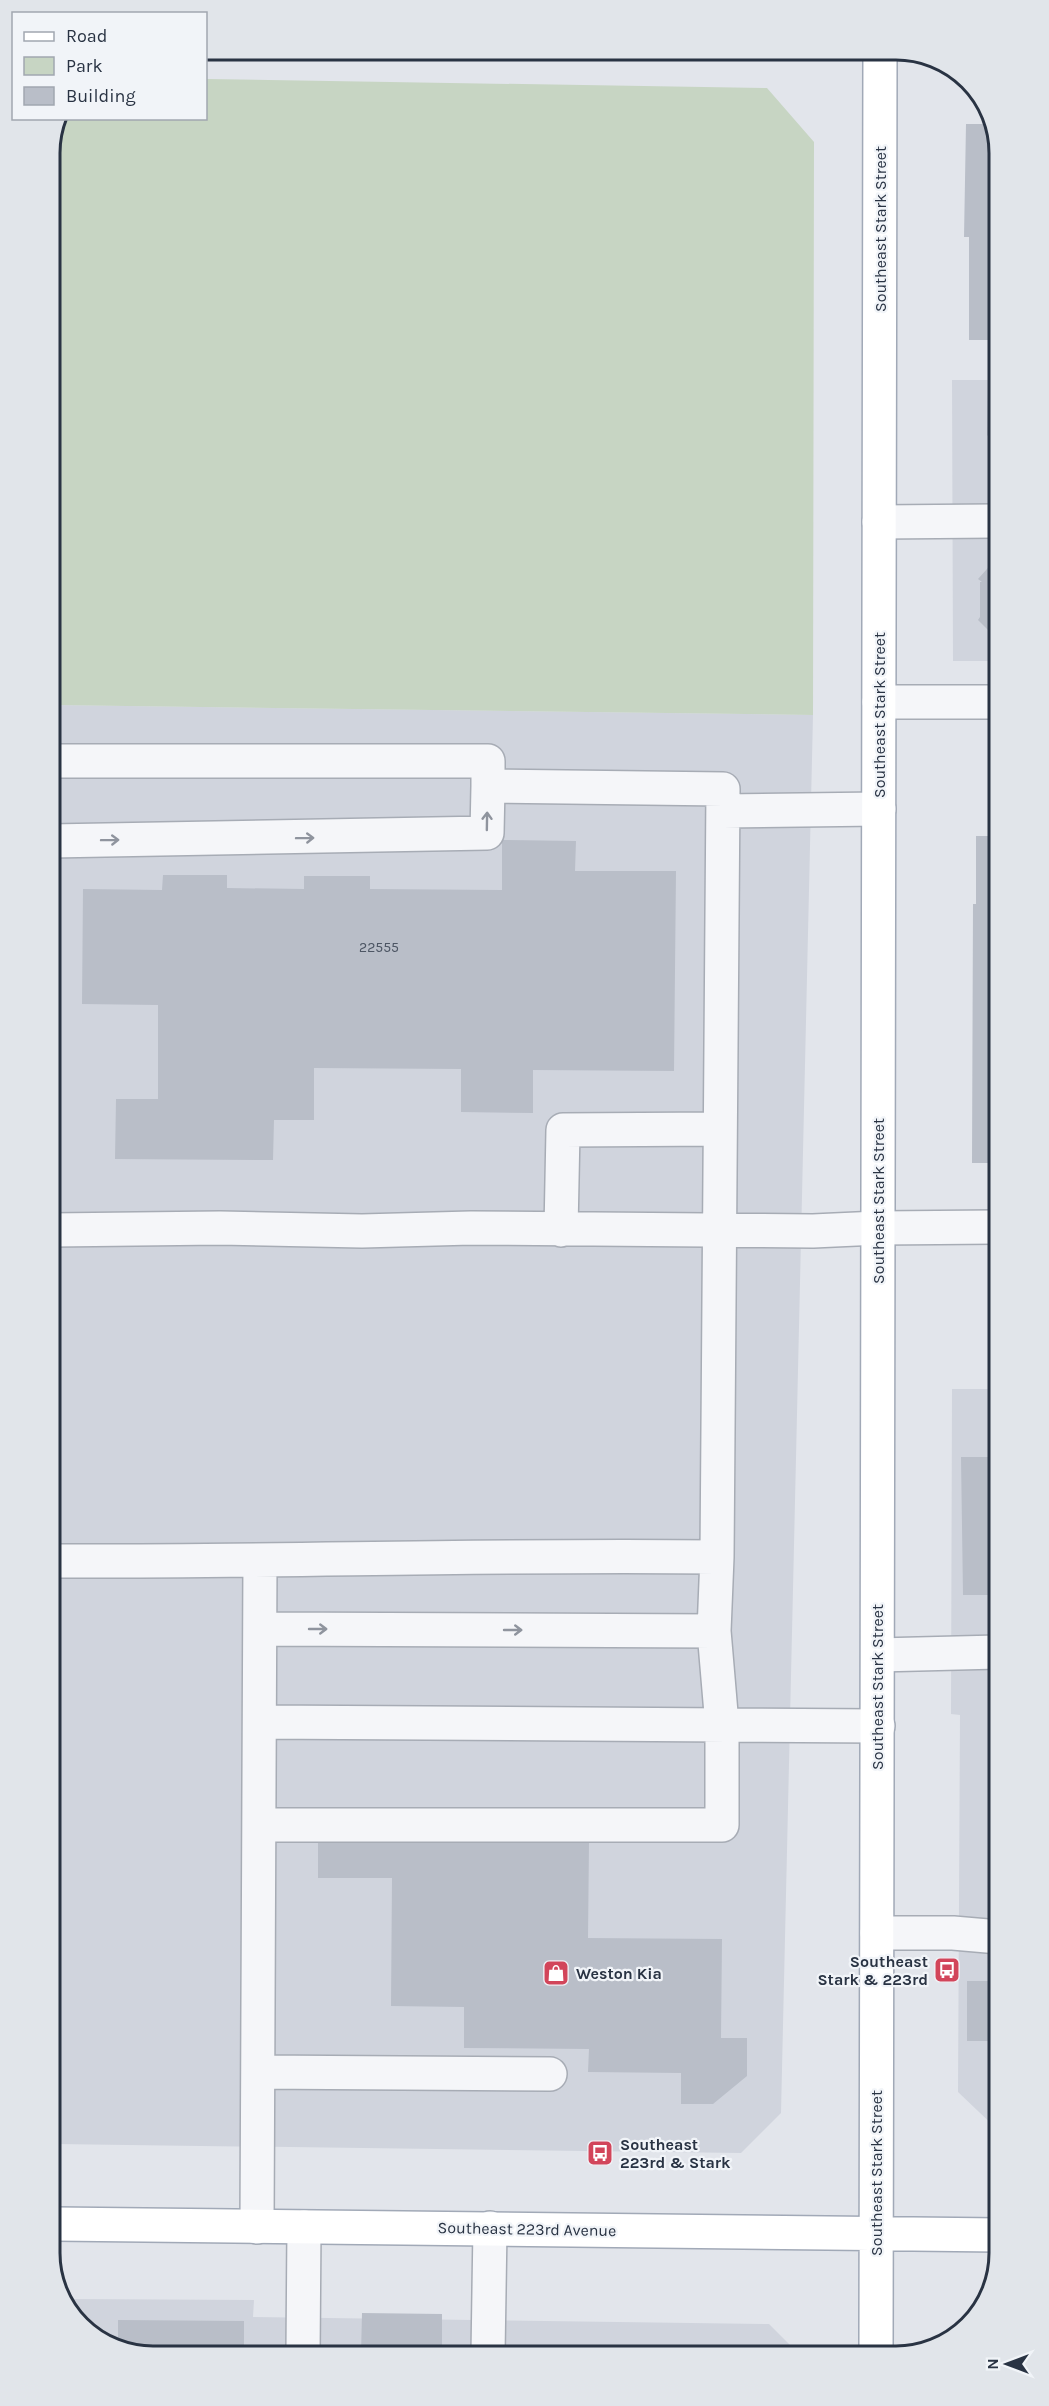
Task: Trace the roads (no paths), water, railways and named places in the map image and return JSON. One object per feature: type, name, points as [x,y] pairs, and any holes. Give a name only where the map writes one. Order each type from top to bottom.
[{"type":"main road","name":"Southeast Stark Street","points":[[876,2346],[880,60]]},
{"type":"main road","name":"Southeast 223rd Avenue","points":[[60,2224],[989,2235]]},
{"type":"street","points":[[879,522],[989,521]]},
{"type":"street","points":[[879,702],[989,702]]},
{"type":"street","points":[[60,761],[488,761],[488,786],[487,833],[60,841]]},
{"type":"street","points":[[259,1825],[722,1825],[722,1725],[714,1631],[717,1557],[723,789],[488,786]]},
{"type":"street","points":[[723,811],[879,809]]},
{"type":"street","points":[[561,1230],[563,1130],[720,1129]]},
{"type":"street","points":[[60,1230],[813,1231],[989,1227]]},
{"type":"street","points":[[60,1561],[486,1556],[717,1557]]},
{"type":"street","points":[[257,2227],[260,1560]]},
{"type":"street","points":[[260,1629],[714,1631]]},
{"type":"street","points":[[878,1654],[989,1652]]},
{"type":"street","points":[[260,1722],[878,1726]]},
{"type":"street","points":[[877,1933],[952,1933],[989,1936]]},
{"type":"street","points":[[258,2072],[549,2074]]},
{"type":"street","points":[[303,2346],[304,2227]]},
{"type":"street","points":[[488,2346],[490,2228]]},
{"type":"place","name":"Southeast Stark & 223rd","points":[[947,1970]]},
{"type":"place","name":"Weston Kia","points":[[556,1973]]},
{"type":"place","name":"Southeast 223rd & Stark","points":[[600,2153]]}]
